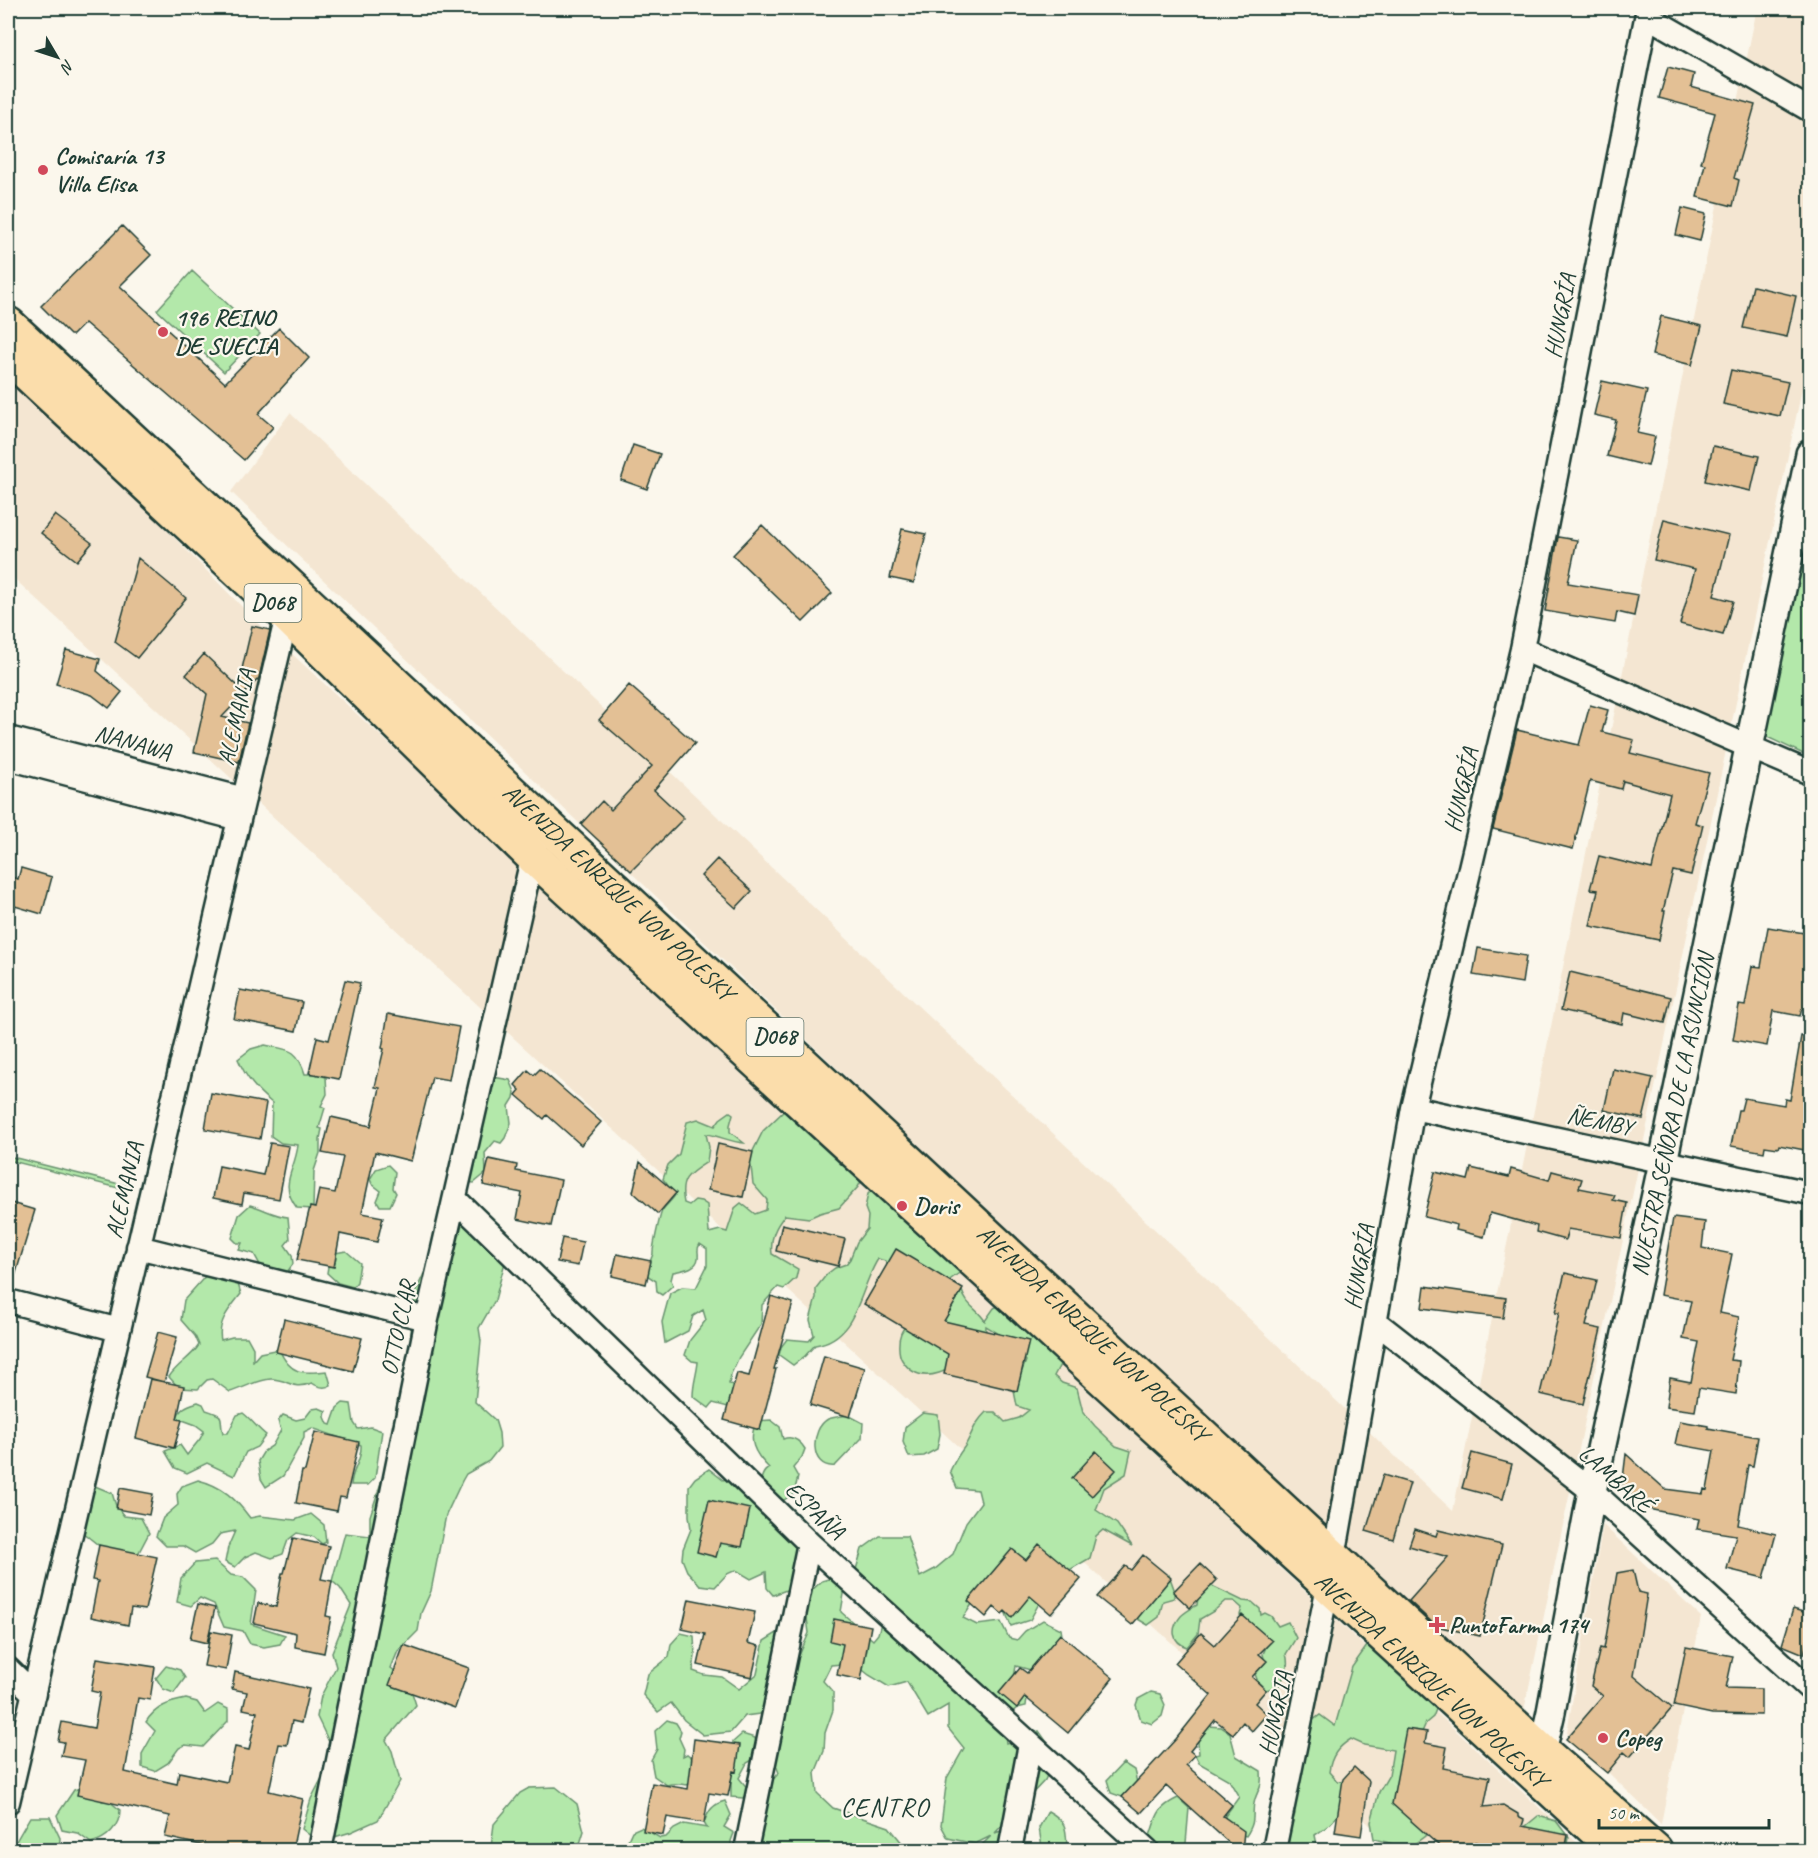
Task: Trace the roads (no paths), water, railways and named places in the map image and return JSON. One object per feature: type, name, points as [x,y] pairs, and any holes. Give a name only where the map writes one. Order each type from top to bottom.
[{"type":"main road","name":"AVENIDA ENRIQUE VON POLESKY","points":[[8,324],[290,603],[533,857],[1331,1572],[1539,1763],[1642,1849]]},
{"type":"main road","name":"AVENIDA ENRIQUE VON POLESKY","points":[[8,356],[541,820],[1331,1572]]},
{"type":"street","points":[[1647,12],[1810,110]]},
{"type":"street","name":"HUNGRÍA","points":[[1331,1572],[1377,1323],[1413,1108],[1522,649],[1647,12]]},
{"type":"street","name":"NUESTRA SEÑORA DE LA ASUNCIÓN","points":[[1539,1763],[1551,1712],[1592,1491],[1810,454]]},
{"type":"street","name":"ALEMANIA","points":[[8,1802],[290,603]]},
{"type":"street","points":[[1522,649],[1810,773]]},
{"type":"street","name":"NANAWA","points":[[8,738],[242,809]]},
{"type":"street","name":"NANAWA","points":[[8,758],[242,809]]},
{"type":"street","name":"OTTO CLAR","points":[[320,1851],[427,1319],[541,820]]},
{"type":"street","name":"ÑEMBY","points":[[1413,1108],[1810,1193]]},
{"type":"street","name":"ESPAÑA","points":[[455,1199],[810,1543],[1147,1851]]},
{"type":"street","points":[[138,1247],[427,1319]]},
{"type":"street","points":[[8,1301],[119,1330]]},
{"type":"street","name":"LAMBARÉ","points":[[1377,1323],[1592,1491],[1810,1689]]},
{"type":"street","points":[[746,1851],[810,1543]]},
{"type":"street","name":"HUNGRIA","points":[[1274,1851],[1331,1572]]},
{"type":"street","points":[[8,1669],[34,1694]]},
{"type":"street","points":[[1010,1851],[1030,1744]]},
{"type":"place","name":"Comisaría 13 Villa Elisa","points":[[43,170]]},
{"type":"place","name":"196 REINO DE SUECIA","points":[[163,332]]},
{"type":"place","name":"Doris","points":[[902,1206]]},
{"type":"place","name":"PuntoFarma 174","points":[[1437,1625]]},
{"type":"place","name":"Copeg","points":[[1603,1738]]},
{"type":"district","name":"CENTRO","points":[[885,1807]]}]
